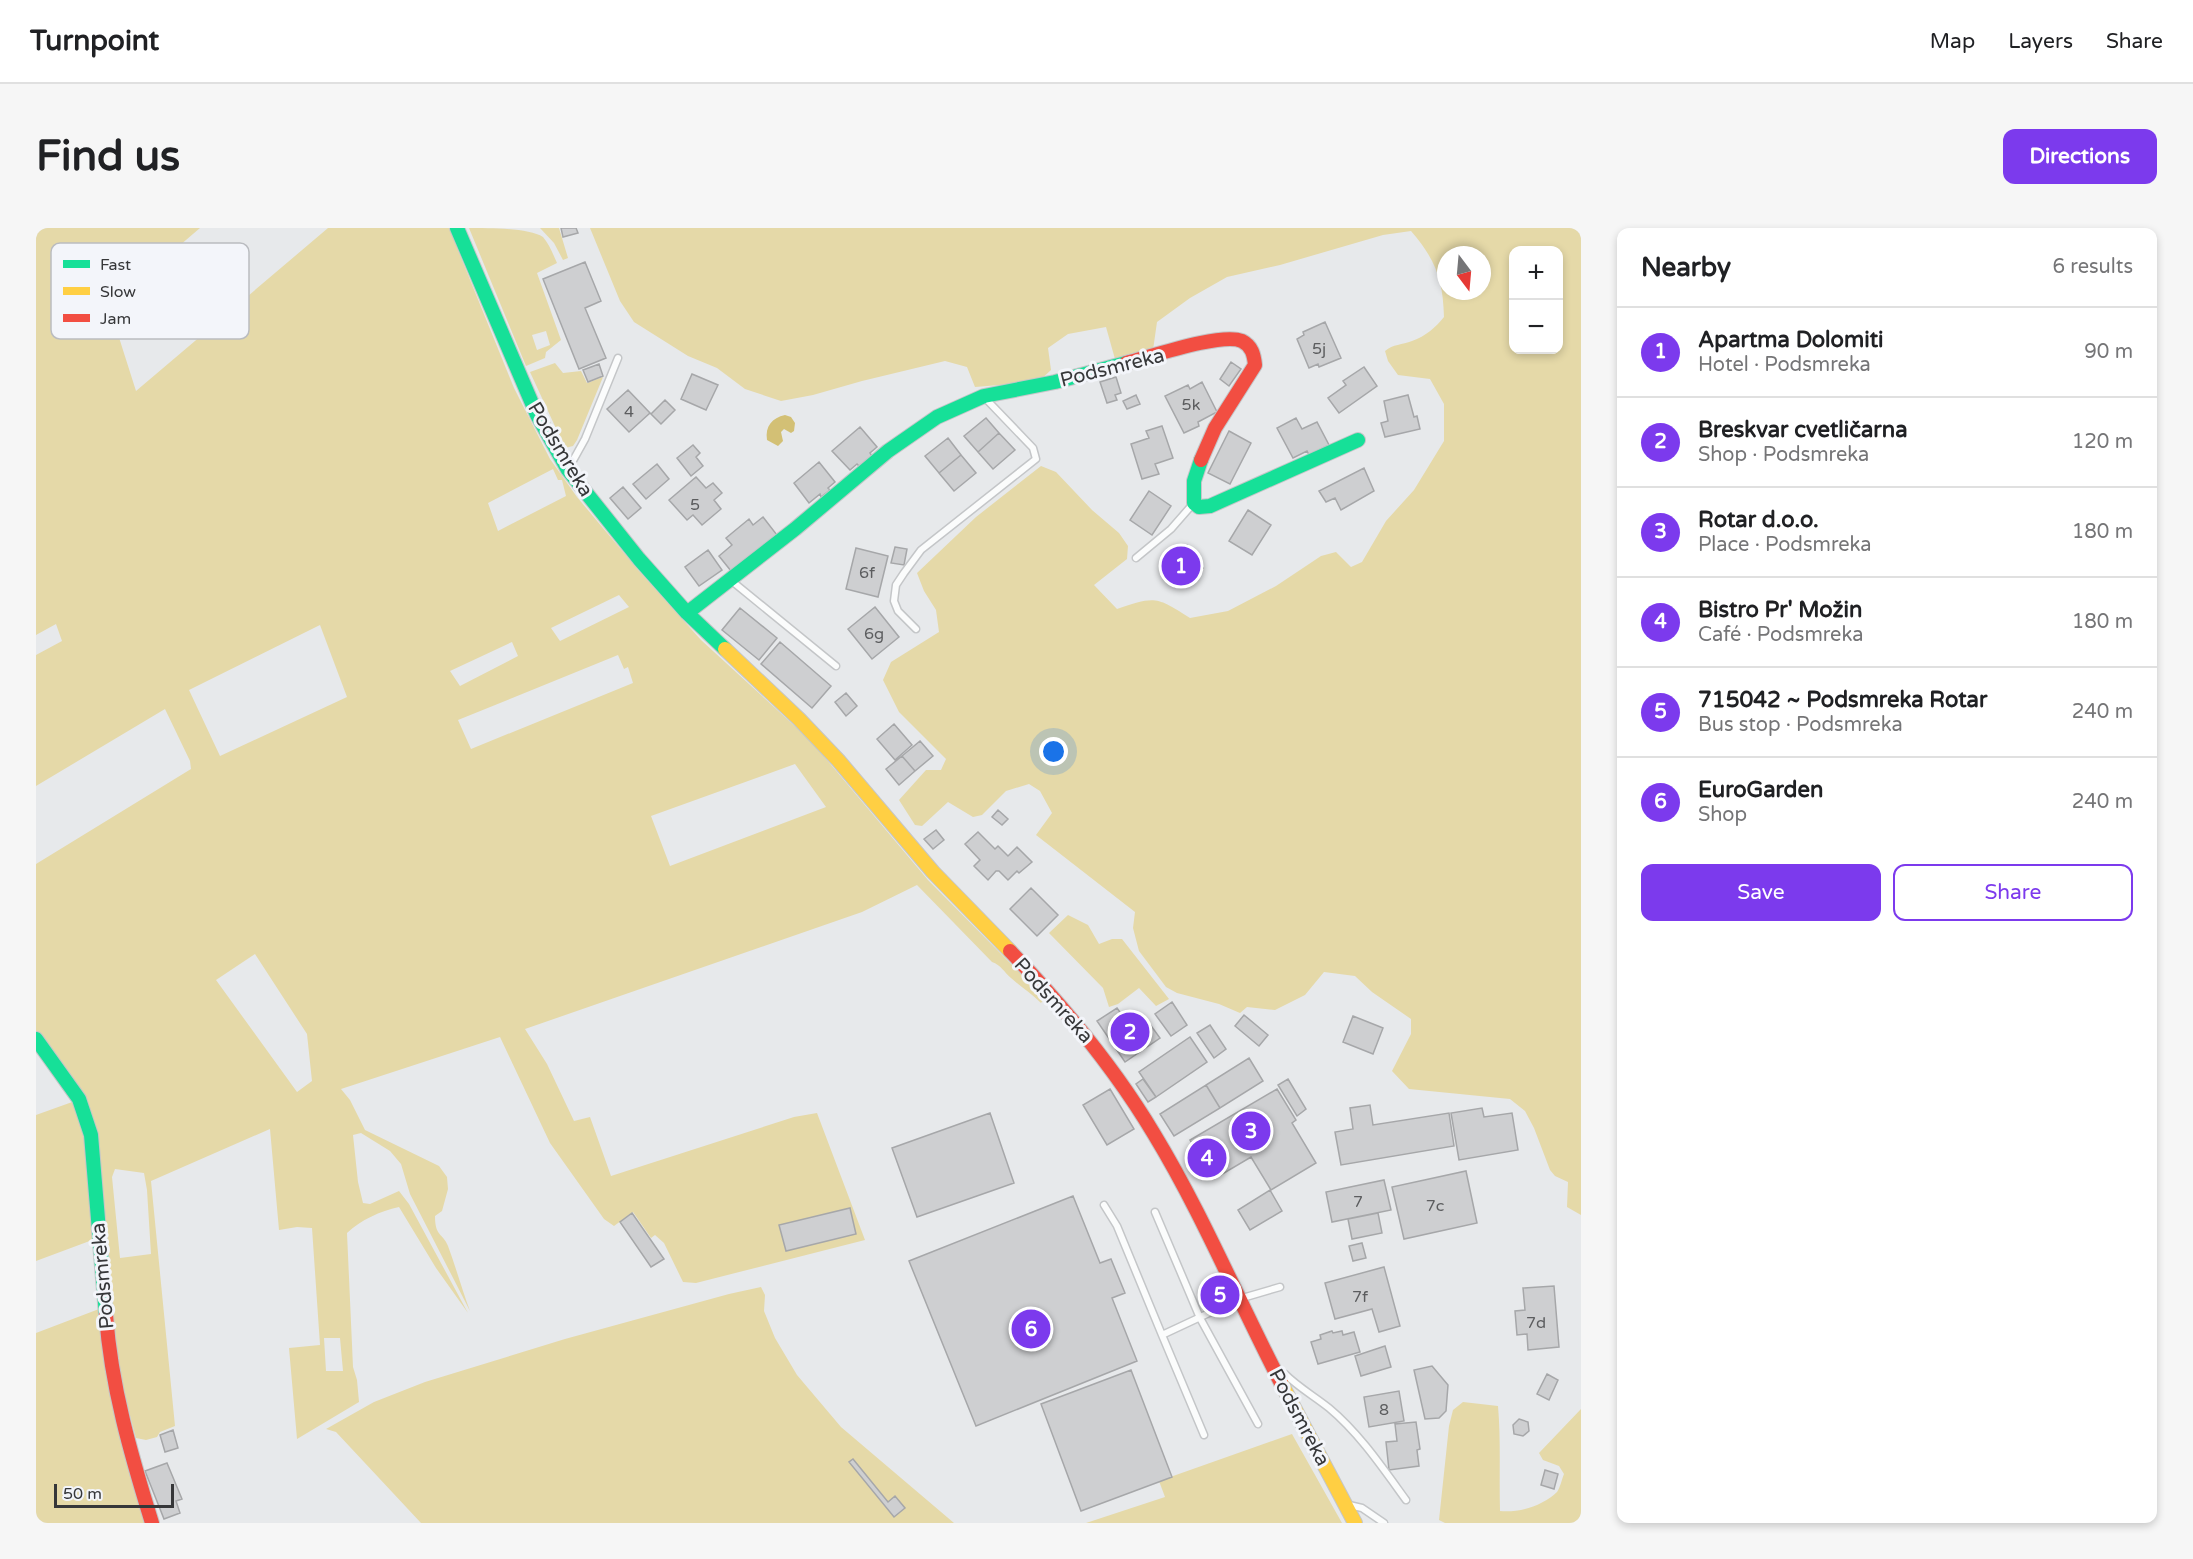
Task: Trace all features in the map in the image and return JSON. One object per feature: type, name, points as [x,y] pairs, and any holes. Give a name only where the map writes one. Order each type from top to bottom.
[{"type":"street","name":"Podsmreka","points":[[457,228],[537,416],[568,470],[639,560],[687,613],[799,719],[838,760],[933,872],[1036,978],[1102,1055],[1159,1143],[1187,1193],[1269,1360],[1355,1523]]},
{"type":"street","name":"Podsmreka","points":[[687,613],[795,529],[888,451],[937,417],[984,396],[1055,382],[1215,340],[1231,338],[1250,347],[1254,354],[1255,365],[1210,436],[1194,481],[1193,504]]},
{"type":"street","points":[[1193,504],[1203,508],[1210,506],[1359,440]]},
{"type":"street","name":"Podsmreka","points":[[36,1039],[79,1099],[91,1135],[109,1357],[133,1462],[152,1523]]},
{"type":"lane","points":[[568,470],[585,439],[618,358]]},
{"type":"lane","points":[[916,629],[898,610],[894,601],[896,585],[904,573],[921,550],[1036,459],[1033,448],[984,396]]},
{"type":"lane","points":[[1136,558],[1171,529],[1193,504]]},
{"type":"lane","points":[[730,579],[836,666]]},
{"type":"lane","points":[[1104,1205],[1118,1226],[1204,1435]]},
{"type":"lane","points":[[1155,1212],[1200,1318],[1257,1424]]},
{"type":"lane","points":[[1162,1335],[1239,1299],[1280,1287]]},
{"type":"lane","points":[[1269,1360],[1300,1389],[1336,1415],[1370,1450],[1406,1500]]},
{"type":"lane","points":[[1346,1504],[1362,1508],[1384,1523]]},
{"type":"shaded area","points":[[36,228],[200,228],[182,243],[51,243],[51,339],[119,339],[136,391],[197,339],[249,339],[249,295],[328,228],[449,228],[514,388],[550,459],[577,497],[701,640],[811,741],[928,880],[1021,974],[1043,1000],[1041,1003],[992,962],[917,885],[862,912],[525,1029],[547,1064],[574,1121],[590,1117],[611,1176],[794,1117],[817,1113],[865,1240],[696,1283],[683,1282],[664,1243],[655,1235],[651,1238],[633,1212],[614,1226],[604,1219],[550,1143],[500,1037],[341,1089],[350,1100],[365,1130],[439,1166],[447,1177],[448,1189],[442,1211],[435,1216],[435,1223],[448,1246],[470,1311],[410,1194],[401,1164],[390,1151],[361,1133],[353,1135],[358,1182],[363,1203],[370,1204],[399,1191],[409,1204],[468,1313],[436,1268],[399,1207],[371,1217],[352,1228],[347,1233],[353,1367],[359,1402],[297,1439],[289,1348],[320,1345],[312,1228],[297,1227],[279,1230],[270,1129],[151,1181],[175,1426],[160,1432],[157,1437],[146,1440],[136,1438],[117,1367],[99,1143],[36,1031],[36,864],[191,769],[190,761],[165,709],[36,786],[36,655],[62,641],[56,624],[36,635]],"holes":[[[553,469],[558,480],[562,480],[566,496],[498,531],[488,503]],[[619,595],[629,607],[560,641],[551,628]],[[320,625],[347,697],[220,756],[189,690]],[[512,642],[518,656],[460,686],[450,671]],[[618,655],[624,669],[628,667],[633,683],[471,749],[458,720]],[[795,764],[826,807],[670,866],[651,816]],[[255,954],[307,1034],[312,1081],[297,1092],[216,980]],[[115,1169],[144,1173],[151,1254],[120,1258],[112,1177]],[[324,1338],[340,1338],[343,1371],[326,1371]]]},
{"type":"shaded area","points":[[469,228],[508,229],[537,234],[543,237],[557,263],[537,273],[561,340],[546,352],[545,358],[526,366]],"holes":[[[546,331],[550,345],[537,350],[532,335]]]},
{"type":"shaded area","points":[[540,228],[559,228],[568,258],[563,260],[554,243]]},
{"type":"shaded area","points":[[590,228],[1581,228],[1581,1215],[1567,1207],[1568,1182],[1555,1176],[1550,1170],[1525,1111],[1510,1099],[1409,1089],[1392,1071],[1411,1034],[1411,1019],[1372,992],[1355,976],[1324,972],[1305,995],[1275,1010],[1247,1007],[1240,1013],[1219,1004],[1177,993],[1166,987],[1139,951],[1133,928],[1135,912],[1036,835],[1052,813],[1040,791],[1029,784],[1006,791],[982,815],[973,817],[948,802],[922,826],[915,825],[899,800],[926,770],[941,770],[946,759],[899,712],[883,680],[891,662],[939,632],[936,610],[924,591],[917,573],[976,517],[1041,466],[1056,472],[1092,510],[1119,533],[1128,546],[1127,559],[1094,585],[1117,609],[1155,600],[1170,605],[1190,618],[1228,611],[1276,586],[1321,556],[1336,552],[1351,567],[1362,562],[1386,521],[1414,490],[1444,441],[1444,404],[1430,379],[1398,375],[1388,361],[1385,351],[1422,337],[1434,328],[1444,317],[1443,300],[1491,300],[1491,246],[1437,246],[1437,274],[1427,251],[1411,231],[1383,235],[1280,265],[1227,277],[1190,298],[1157,322],[1153,350],[1115,359],[1106,327],[1068,334],[1048,348],[1051,370],[1038,382],[975,387],[967,367],[945,361],[781,401],[745,389],[717,368],[688,356],[634,322],[620,301]]},
{"type":"shaded area","points":[[555,363],[563,373],[581,371],[587,383],[603,377],[577,440],[573,446],[565,448],[530,372]]},
{"type":"shaded area","points":[[785,415],[791,417],[795,423],[794,431],[791,433],[784,429],[781,432],[783,441],[778,446],[767,440],[767,431],[776,418]]},
{"type":"shaded area","points":[[1068,915],[1088,925],[1099,944],[1112,939],[1122,939],[1169,999],[1156,1006],[1139,988],[1118,1004],[1109,1007],[1103,988],[1049,933]]},
{"type":"shaded area","points":[[75,1101],[83,1121],[95,1239],[36,1261],[36,1115]]},
{"type":"shaded area","points":[[761,1287],[765,1295],[764,1311],[775,1338],[797,1375],[841,1427],[954,1523],[421,1523],[336,1432],[326,1429],[374,1402],[425,1382],[565,1339]]},
{"type":"shaded area","points":[[99,1309],[149,1523],[36,1523],[36,1333]]},
{"type":"shaded area","points":[[1463,1402],[1498,1406],[1500,1511],[1530,1508],[1557,1492],[1564,1474],[1559,1466],[1543,1460],[1539,1453],[1581,1409],[1581,1523],[1445,1523],[1439,1520],[1449,1426],[1453,1410]]},
{"type":"shaded area","points":[[1292,1434],[1342,1523],[1086,1523],[1165,1497],[1159,1481]]},
{"type":"building","points":[[561,228],[576,228],[578,233],[563,237]]},
{"type":"building","points":[[585,262],[601,301],[585,308],[606,358],[579,369],[543,279]]},
{"type":"building","points":[[1325,322],[1341,358],[1319,367],[1318,364],[1309,368],[1297,339],[1304,335],[1303,332]]},
{"type":"building","points":[[1231,362],[1241,369],[1229,386],[1220,379]]},
{"type":"building","points":[[599,364],[603,376],[588,382],[583,370]]},
{"type":"building","points":[[1364,367],[1377,386],[1339,413],[1328,398],[1346,385],[1343,381]]},
{"type":"building","points":[[692,374],[718,385],[706,410],[681,399]]},
{"type":"building","points":[[1116,377],[1121,393],[1115,395],[1117,400],[1107,403],[1100,382]]},
{"type":"building","points":[[1202,382],[1217,412],[1198,422],[1199,426],[1184,433],[1165,396],[1188,385],[1190,389]]},
{"type":"building","points":[[628,390],[650,413],[629,432],[607,409]]},
{"type":"building","points":[[1136,395],[1140,404],[1127,409],[1123,401]]},
{"type":"building","points":[[1408,395],[1420,429],[1385,437],[1381,423],[1388,421],[1384,401]]},
{"type":"building","points":[[665,400],[675,410],[661,424],[651,414]]},
{"type":"building","points":[[986,418],[999,433],[978,452],[964,436]]},
{"type":"building","points":[[1296,418],[1302,429],[1317,422],[1329,445],[1309,455],[1307,451],[1293,458],[1277,428]]},
{"type":"building","points":[[1162,426],[1173,458],[1155,464],[1159,474],[1142,479],[1131,444],[1149,438],[1146,431]]},
{"type":"building","points":[[860,427],[877,447],[870,453],[872,456],[860,467],[857,464],[850,470],[832,451]]},
{"type":"building","points":[[1229,431],[1251,443],[1230,484],[1208,473]]},
{"type":"building","points":[[999,433],[1015,450],[993,469],[978,452]]},
{"type":"building","points":[[948,438],[961,455],[939,473],[925,456]]},
{"type":"building","points":[[693,445],[700,453],[696,457],[703,466],[691,476],[677,458]]},
{"type":"building","points":[[961,455],[976,473],[954,491],[939,473]]},
{"type":"building","points":[[819,462],[835,482],[828,488],[830,490],[821,497],[820,494],[809,503],[794,483]]},
{"type":"building","points":[[657,464],[669,479],[646,499],[633,484]]},
{"type":"building","points":[[1364,468],[1374,491],[1341,510],[1335,498],[1326,502],[1319,491]]},
{"type":"building","points":[[696,477],[706,488],[713,483],[722,493],[714,500],[721,509],[702,525],[693,515],[687,520],[669,500]]},
{"type":"building","points":[[623,487],[641,508],[628,519],[610,498]]},
{"type":"building","points":[[1149,491],[1171,506],[1152,535],[1130,520]]},
{"type":"building","points":[[1248,510],[1271,525],[1252,555],[1229,541]]},
{"type":"building","points":[[763,517],[777,535],[731,571],[719,556],[732,545],[726,538],[749,519],[753,525]]},
{"type":"building","points":[[1187,545],[1203,568],[1175,587],[1160,564]]},
{"type":"building","points":[[895,547],[907,549],[904,565],[891,563]]},
{"type":"building","points":[[856,548],[888,556],[878,597],[846,589]]},
{"type":"building","points":[[708,550],[722,570],[699,586],[685,567]]},
{"type":"building","points":[[875,607],[899,637],[872,659],[848,629]]},
{"type":"building","points":[[740,608],[777,638],[759,660],[722,630]]},
{"type":"building","points":[[780,642],[831,686],[812,708],[761,664]]},
{"type":"building","points":[[846,693],[857,706],[846,716],[835,702]]},
{"type":"building","points":[[894,724],[912,745],[895,760],[877,739]]},
{"type":"building","points":[[920,741],[933,756],[915,771],[902,756]]},
{"type":"building","points":[[902,756],[915,771],[899,785],[886,769]]},
{"type":"building","points":[[998,810],[1008,819],[1002,825],[992,817]]},
{"type":"building","points":[[936,830],[944,840],[933,849],[924,839]]},
{"type":"building","points":[[978,832],[995,849],[998,846],[1008,856],[1017,847],[1032,862],[1008,880],[996,871],[988,880],[974,866],[980,860],[965,844]]},
{"type":"building","points":[[1031,888],[1058,915],[1037,936],[1010,909]]},
{"type":"building","points":[[1172,1002],[1187,1025],[1171,1036],[1155,1014]]},
{"type":"building","points":[[1117,1008],[1129,1025],[1144,1016],[1160,1038],[1125,1062],[1097,1021]]},
{"type":"building","points":[[1244,1015],[1268,1035],[1259,1046],[1235,1026]]},
{"type":"building","points":[[1353,1016],[1383,1028],[1373,1054],[1343,1042]]},
{"type":"building","points":[[1210,1025],[1226,1049],[1214,1058],[1197,1033]]},
{"type":"building","points":[[1190,1037],[1207,1062],[1156,1097],[1139,1072]]},
{"type":"building","points":[[1249,1058],[1263,1081],[1220,1108],[1206,1085]]},
{"type":"building","points":[[1143,1079],[1156,1097],[1148,1102],[1136,1084]]},
{"type":"building","points":[[1288,1079],[1306,1109],[1297,1116],[1278,1085]]},
{"type":"building","points":[[1206,1085],[1220,1108],[1174,1136],[1160,1114]]},
{"type":"building","points":[[1110,1089],[1134,1129],[1107,1145],[1083,1105]]},
{"type":"building","points":[[1277,1089],[1296,1120],[1292,1123],[1316,1163],[1271,1190],[1251,1157],[1214,1179],[1190,1140]]},
{"type":"building","points":[[1370,1105],[1373,1125],[1449,1113],[1454,1146],[1341,1165],[1335,1132],[1353,1129],[1350,1108]]},
{"type":"building","points":[[1482,1108],[1484,1117],[1512,1113],[1518,1150],[1459,1160],[1451,1113]]},
{"type":"building","points":[[990,1113],[1014,1183],[917,1217],[892,1148]]},
{"type":"building","points":[[1466,1171],[1477,1223],[1404,1239],[1392,1187]]},
{"type":"building","points":[[1384,1180],[1391,1210],[1332,1222],[1326,1192]]},
{"type":"building","points":[[1270,1190],[1282,1211],[1250,1230],[1238,1210]]},
{"type":"building","points":[[1073,1196],[1100,1263],[1111,1259],[1125,1293],[1112,1298],[1137,1361],[976,1426],[909,1261]]},
{"type":"building","points":[[850,1208],[856,1234],[786,1251],[779,1225]]},
{"type":"building","points":[[632,1213],[664,1259],[651,1267],[620,1222]]},
{"type":"building","points":[[1378,1213],[1382,1233],[1352,1239],[1348,1219]]},
{"type":"building","points":[[1362,1243],[1366,1258],[1353,1261],[1349,1246]]},
{"type":"building","points":[[1384,1267],[1400,1326],[1379,1332],[1372,1309],[1335,1319],[1325,1283]]},
{"type":"building","points":[[1554,1286],[1559,1347],[1528,1350],[1527,1334],[1517,1335],[1515,1311],[1525,1310],[1523,1288]]},
{"type":"building","points":[[1332,1331],[1333,1333],[1342,1331],[1343,1335],[1354,1332],[1360,1352],[1318,1364],[1311,1342],[1321,1339],[1320,1335]]},
{"type":"building","points":[[1385,1346],[1391,1367],[1361,1376],[1355,1356]]},
{"type":"building","points":[[1432,1366],[1448,1385],[1446,1411],[1439,1418],[1425,1419],[1414,1370]]},
{"type":"building","points":[[1131,1370],[1172,1477],[1081,1511],[1041,1404]]},
{"type":"building","points":[[1547,1374],[1558,1380],[1549,1400],[1537,1394]]},
{"type":"building","points":[[1399,1391],[1404,1421],[1369,1427],[1364,1397]]},
{"type":"building","points":[[1519,1419],[1528,1422],[1529,1431],[1523,1436],[1514,1434],[1513,1425]]},
{"type":"building","points":[[1416,1422],[1420,1449],[1417,1450],[1419,1466],[1389,1470],[1386,1442],[1397,1441],[1395,1424]]},
{"type":"building","points":[[173,1430],[178,1448],[165,1452],[160,1435]]},
{"type":"building","points":[[853,1459],[888,1502],[895,1496],[905,1508],[894,1517],[849,1462]]},
{"type":"building","points":[[167,1463],[182,1499],[176,1501],[180,1513],[164,1519],[145,1471]]},
{"type":"building","points":[[1545,1470],[1558,1474],[1554,1489],[1541,1485]]},
{"type":"traffic: fast","points":[[457,228],[537,415],[568,470],[639,559],[687,613],[725,649]]},
{"type":"traffic: fast","points":[[687,613],[795,529],[888,451],[937,417],[984,396],[1055,382],[1126,363]]},
{"type":"traffic: fast","points":[[1201,460],[1194,481],[1194,503],[1199,507],[1210,506],[1358,440]]},
{"type":"traffic: fast","points":[[36,1039],[79,1099],[91,1135],[106,1315]]},
{"type":"traffic: slow","points":[[725,649],[799,719],[838,760],[933,872],[1010,951]]},
{"type":"traffic: slow","points":[[1281,1383],[1355,1523]]},
{"type":"traffic: jam","points":[[1126,363],[1186,346],[1219,340],[1242,341],[1250,348],[1255,365],[1215,428],[1201,460]]},
{"type":"traffic: jam","points":[[1010,951],[1087,1038],[1139,1109],[1188,1195],[1281,1383]]},
{"type":"traffic: jam","points":[[106,1315],[117,1394],[152,1523]]},
{"type":"place","name":"Apartma Dolomiti","points":[[1181,566]]},
{"type":"place","name":"Breskvar cvetličarna","points":[[1130,1032]]},
{"type":"place","name":"Rotar d.o.o.","points":[[1251,1131]]},
{"type":"place","name":"Bistro Pr' Možin","points":[[1207,1158]]},
{"type":"place","name":"715042 ~ Podsmreka Rotar","points":[[1220,1295]]},
{"type":"place","name":"EuroGarden","points":[[1031,1329]]}]
